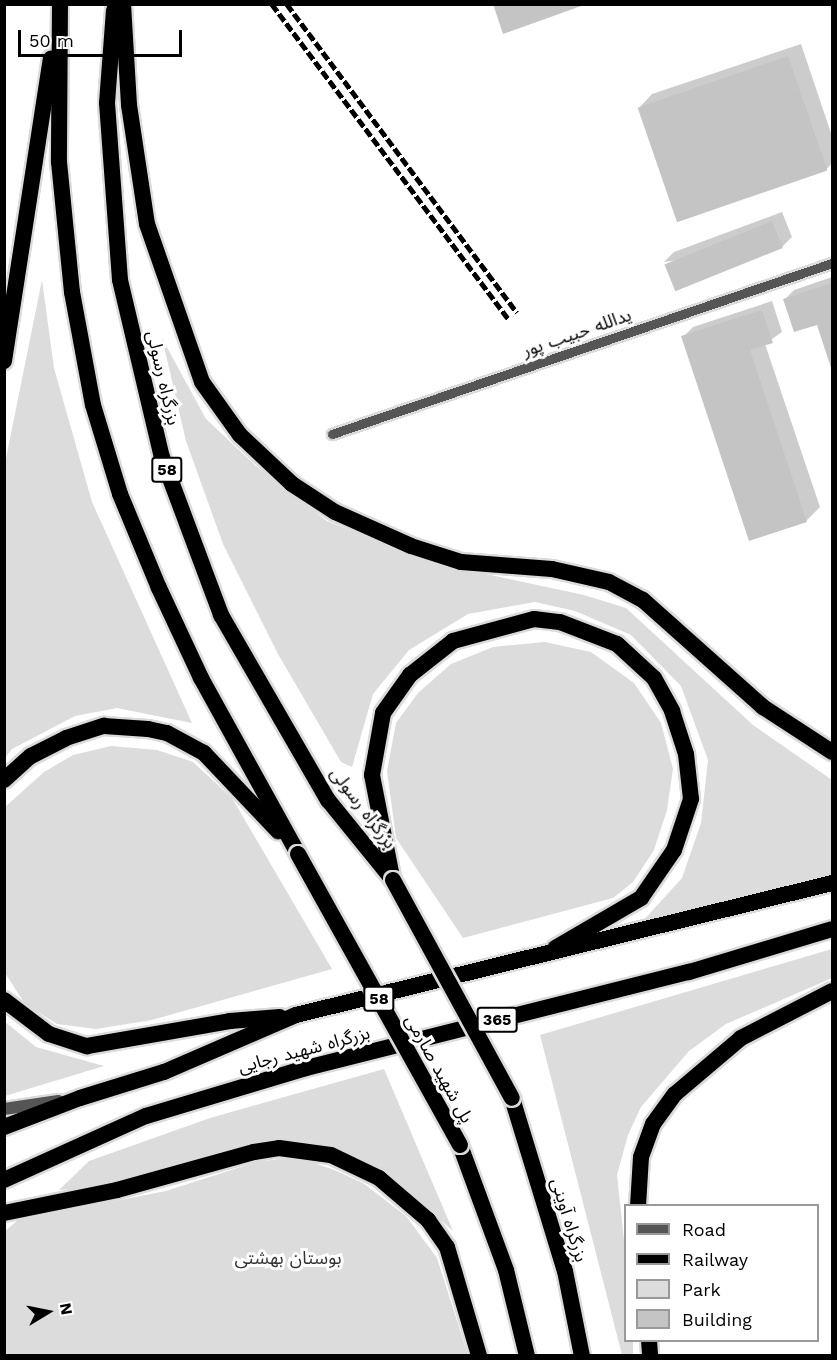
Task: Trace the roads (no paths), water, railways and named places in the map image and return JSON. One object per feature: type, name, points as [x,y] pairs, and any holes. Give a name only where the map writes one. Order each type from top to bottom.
[{"type":"highway","name":"بزرگراه رسولی","points":[[115,4],[107,103],[120,280],[162,457],[221,615],[328,800],[393,880]]},
{"type":"highway","points":[[123,4],[129,105],[147,224],[202,382],[240,435],[309,495],[335,512],[411,546],[461,562],[552,569],[598,579],[643,600],[763,707],[832,752]]},
{"type":"highway","points":[[4,361],[60,6]]},
{"type":"highway","name":"58","points":[[60,6],[59,162],[72,292],[93,405],[120,494],[159,588],[201,678],[298,854]]},
{"type":"highway","points":[[393,880],[372,775],[383,713],[410,675],[453,641],[501,625],[534,619],[560,622],[617,644],[654,678],[672,711],[686,754],[691,799],[675,850],[641,898],[611,912],[542,956]]},
{"type":"highway","points":[[4,780],[31,756],[66,738],[104,726],[128,726],[167,733],[188,742],[220,766],[298,854]]},
{"type":"highway","name":"پل شهید صارمی","points":[[298,854],[460,1145],[506,1269],[527,1356]]},
{"type":"highway","name":"بزرگراه آوینی","points":[[393,880],[512,1098],[565,1271],[582,1356]]},
{"type":"highway","name":"بزرگراه شهید رجایی","points":[[4,1127],[80,1098],[164,1072],[296,1015],[832,883]]},
{"type":"highway","name":"بزرگراه شهید رجایی","points":[[4,1180],[136,1120],[180,1105],[306,1068],[689,972],[832,930]]},
{"type":"highway","points":[[638,1204],[640,1157],[653,1124],[675,1094],[741,1038],[832,991]]},
{"type":"highway","points":[[4,1000],[49,1034],[87,1046],[230,1021],[296,1015]]},
{"type":"highway","points":[[4,1213],[117,1190],[254,1152],[279,1148],[331,1155],[379,1178],[428,1220],[447,1247],[479,1356]]},
{"type":"street","points":[[4,1109],[80,1098]]},
{"type":"lane","name":"یدالله حبیب پور","points":[[332,434],[832,263]]},
{"type":"railway","points":[[272,4],[509,320]]},
{"type":"railway","points":[[287,4],[517,313]]},
{"type":"park label","name":"بوستان بهشتی","points":[[288,1258]]}]
